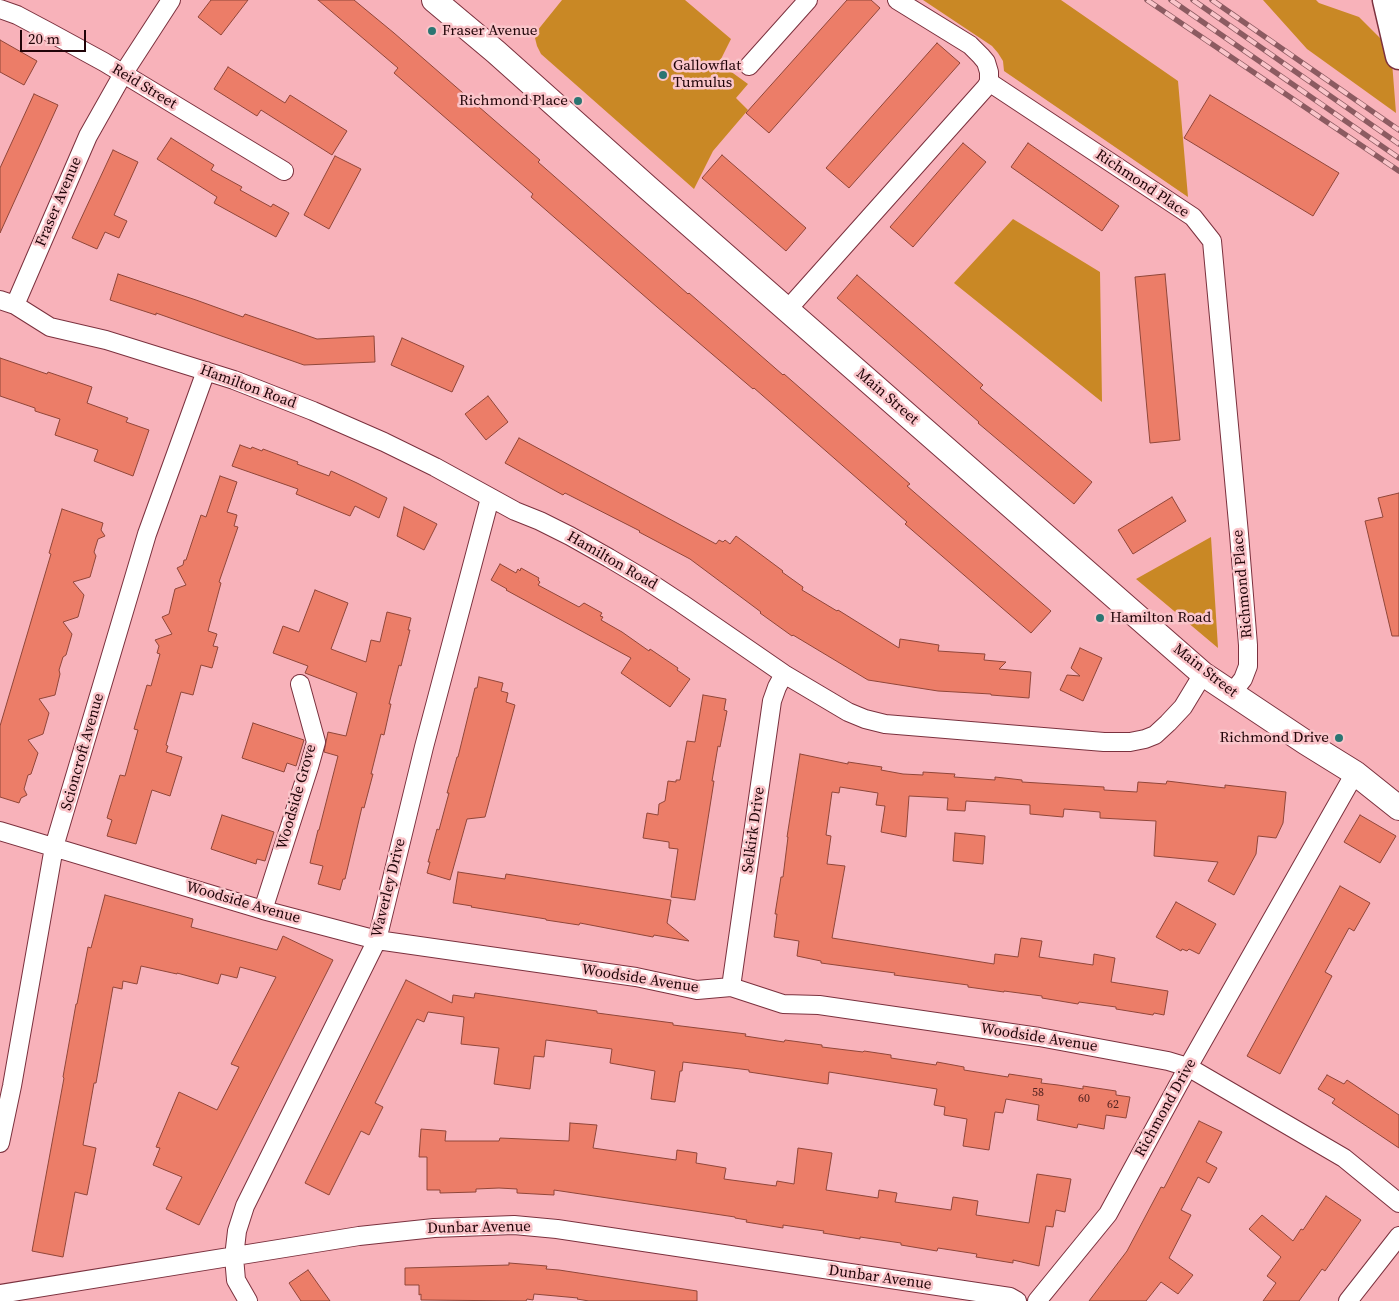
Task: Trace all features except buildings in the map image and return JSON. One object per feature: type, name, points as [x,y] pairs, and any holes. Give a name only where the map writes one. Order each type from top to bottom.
[{"type":"main road","name":"Main Street","points":[[434,0],[496,52],[1203,674],[1355,773]]},
{"type":"main road","points":[[1386,0],[1399,56]]},
{"type":"main road","points":[[1355,773],[1399,808]]},
{"type":"street","name":"Fraser Avenue","points":[[8,302],[88,136],[123,74],[172,0]]},
{"type":"street","points":[[749,66],[808,0]]},
{"type":"street","points":[[788,310],[986,88],[989,82],[986,62],[970,45],[897,0]]},
{"type":"street","name":"Reid Street","points":[[0,9],[17,15],[123,74],[284,171]]},
{"type":"street","name":"Richmond Place","points":[[989,82],[1193,217],[1212,241],[1248,645],[1248,666],[1243,679],[1232,693]]},
{"type":"street","name":"Hamilton Road","points":[[8,302],[50,327],[106,340],[242,383],[384,442],[490,498],[570,536],[646,580],[784,674],[848,712],[865,719],[885,724],[1104,742],[1130,742],[1145,739],[1155,734],[1168,723],[1183,707],[1203,674]]},
{"type":"street","name":"Scioncroft Avenue","points":[[0,1143],[12,1086],[54,847],[147,534],[206,371]]},
{"type":"street","name":"Waverley Drive","points":[[248,1301],[236,1280],[234,1256],[237,1231],[245,1206],[377,940],[424,747],[490,498]]},
{"type":"street","name":"Selkirk Drive","points":[[731,987],[772,701],[784,674]]},
{"type":"street","name":"Woodside Grove","points":[[263,910],[316,742],[300,684]]},
{"type":"street","name":"Richmond Drive","points":[[1037,1301],[1108,1214],[1188,1067],[1355,773]]},
{"type":"street","name":"Woodside Avenue","points":[[0,831],[263,910],[377,940],[636,977],[698,990],[731,987],[783,1004],[819,1005],[1029,1036],[1168,1061],[1188,1067],[1344,1158],[1399,1203]]},
{"type":"street","name":"Dunbar Avenue","points":[[0,1294],[359,1236],[434,1228],[514,1225],[1010,1297],[1017,1301]]},
{"type":"street","points":[[1348,1301],[1399,1236]]},
{"type":"shaded area","points":[[562,0],[685,0],[731,39],[719,63],[748,84],[736,98],[748,110],[713,151],[694,189],[541,54],[535,38],[537,31]]},
{"type":"shaded area","points":[[923,0],[1061,0],[1178,81],[1188,197],[1004,71],[1003,61],[992,46]]},
{"type":"shaded area","points":[[1263,0],[1316,0],[1319,3],[1359,17],[1391,49],[1396,113],[1307,49]]},
{"type":"shaded area","points":[[1013,219],[1100,272],[1102,402],[954,283]]},
{"type":"shaded area","points":[[1211,537],[1218,648],[1136,579]]},
{"type":"railway","points":[[1147,0],[1399,171]]},
{"type":"railway","points":[[1171,0],[1399,158]]},
{"type":"railway","points":[[1193,0],[1399,144]]},
{"type":"railway","points":[[1212,0],[1399,130]]},
{"type":"place","name":"Fraser Avenue","points":[[432,31]]},
{"type":"place","name":"Gallowflat Tumulus","points":[[663,75]]},
{"type":"place","name":"Richmond Place","points":[[578,101]]},
{"type":"place","name":"Hamilton Road","points":[[1100,618]]},
{"type":"place","name":"Richmond Drive","points":[[1339,738]]}]
